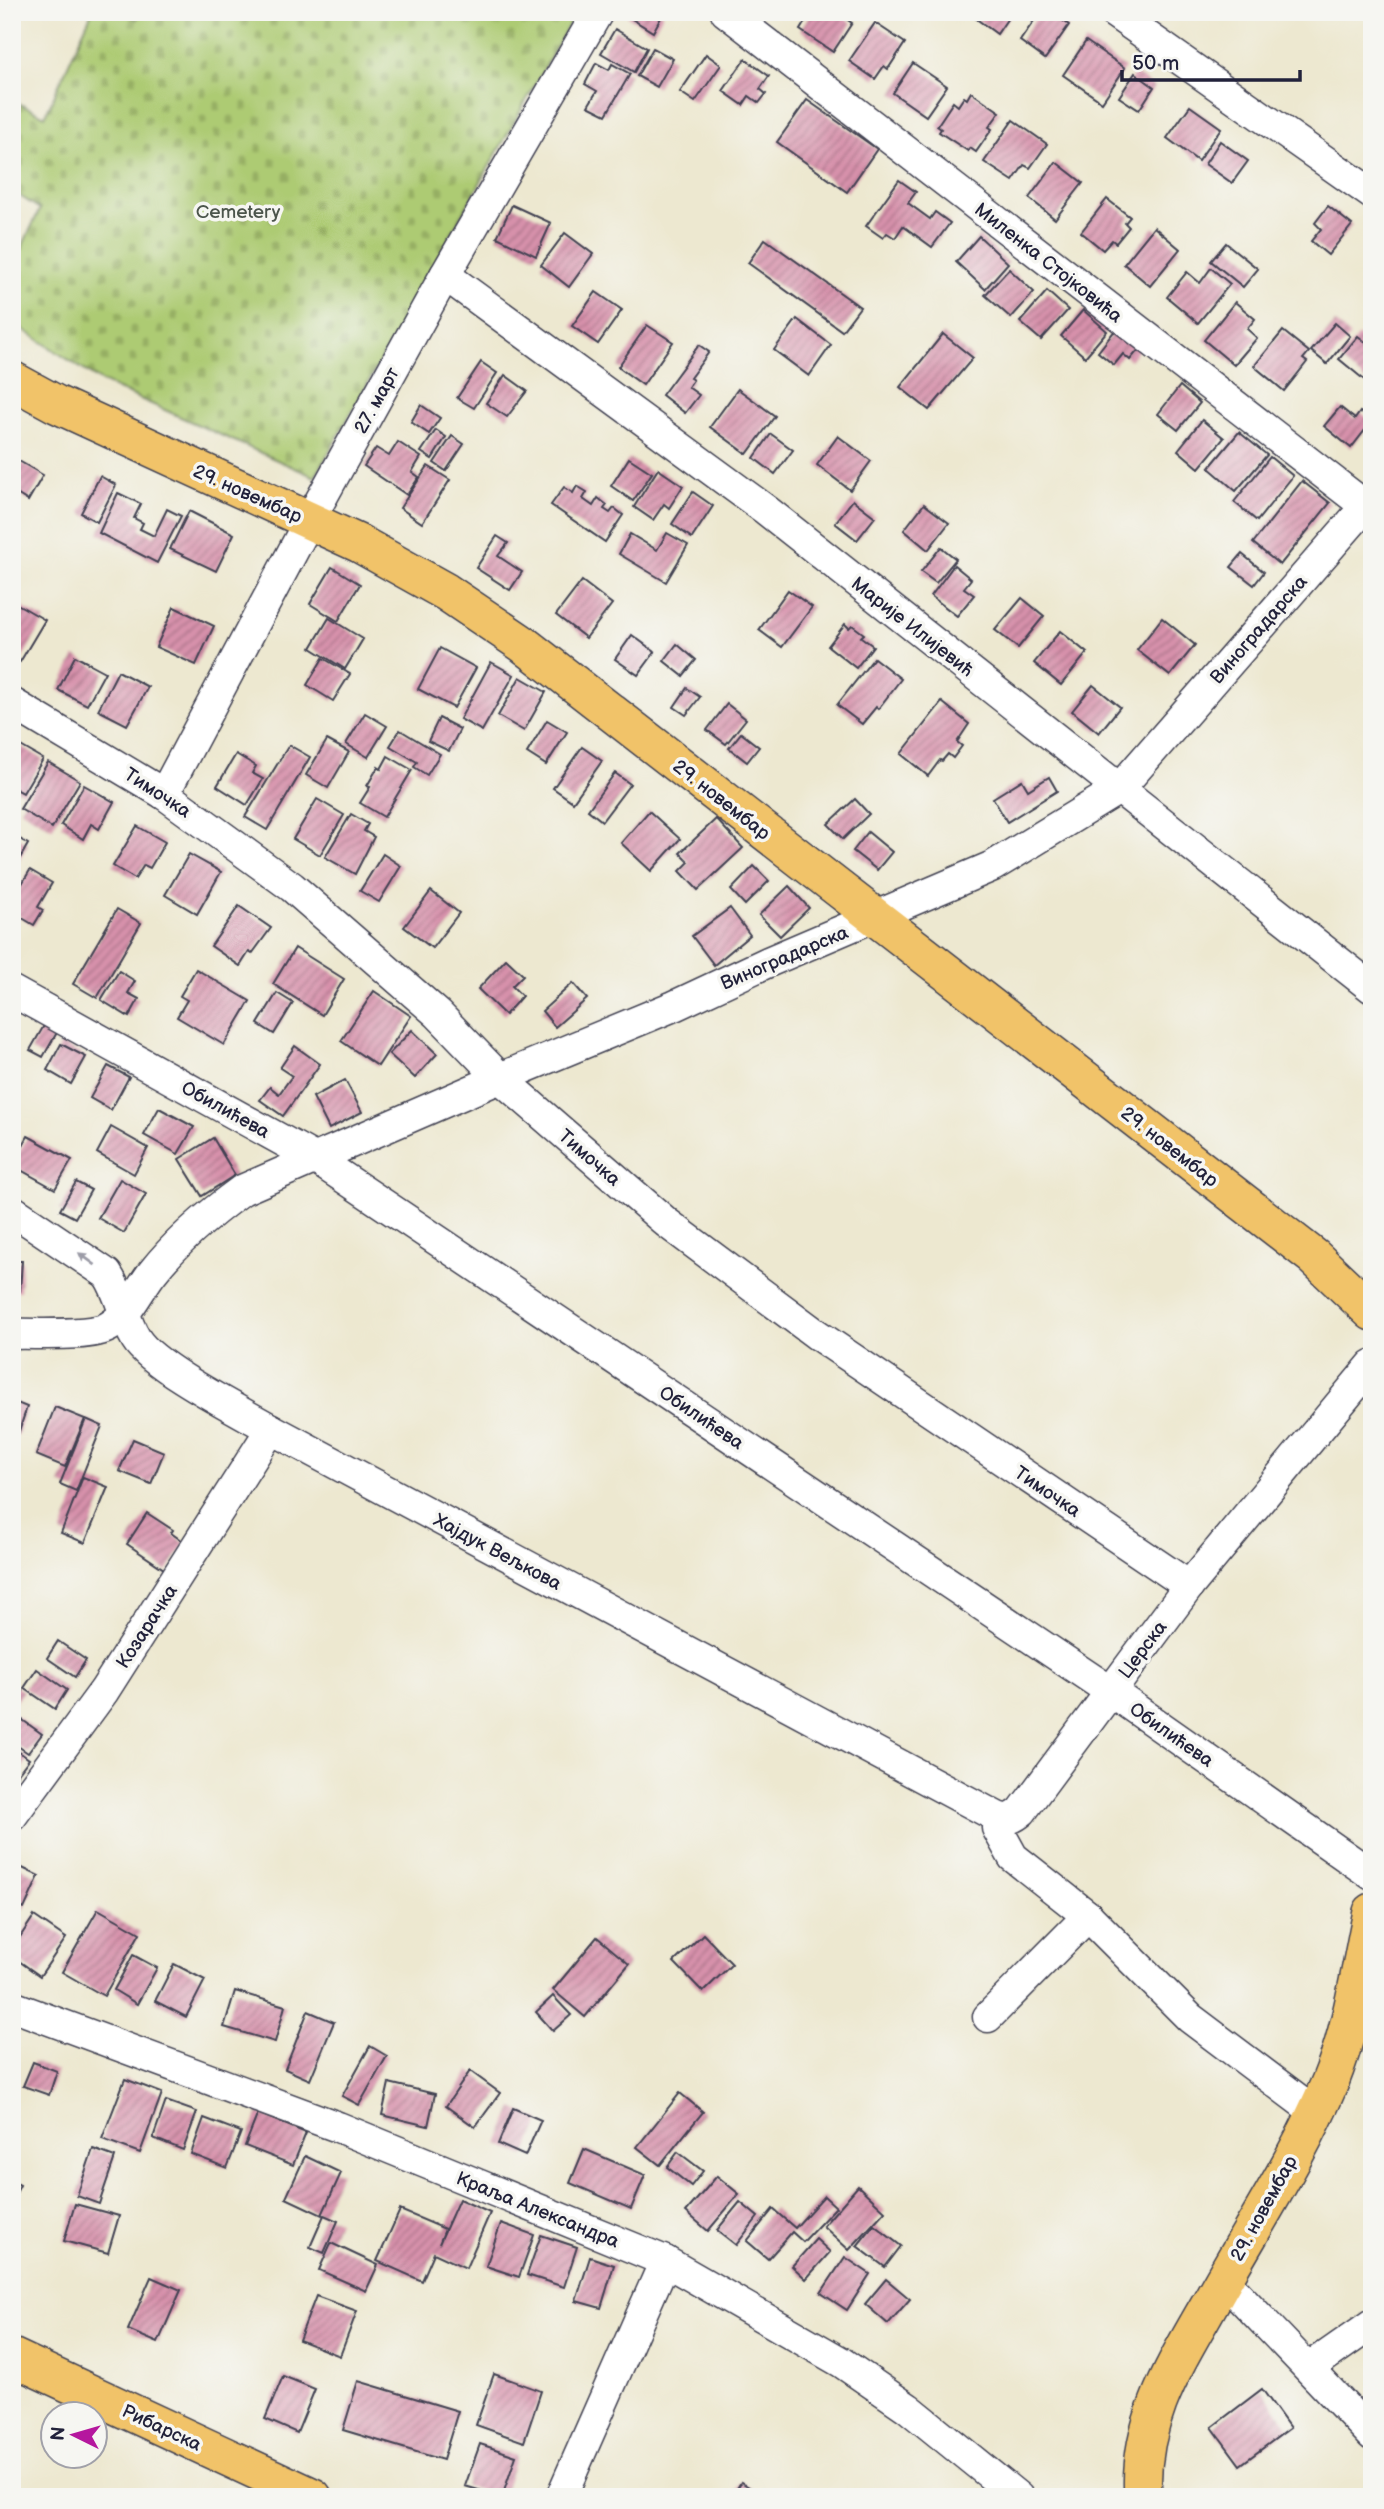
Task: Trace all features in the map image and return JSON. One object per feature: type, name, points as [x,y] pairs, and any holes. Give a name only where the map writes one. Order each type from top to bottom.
[{"type":"main road","name":"29. новембар","points":[[12,380],[67,410],[360,544],[420,576],[523,644],[1314,1257],[1372,1312]]},
{"type":"main road","name":"29. новембар","points":[[1143,2497],[1146,2442],[1160,2395],[1330,2082],[1343,2044],[1372,1912]]},
{"type":"main road","name":"Рибарска","points":[[12,2357],[313,2497]]},
{"type":"street","name":"27. март","points":[[164,794],[309,521],[445,275],[598,12]]},
{"type":"street","name":"Миленка Стојковића","points":[[726,12],[1370,505]]},
{"type":"street","points":[[1113,12],[1372,194]]},
{"type":"street","name":"Марије Илијевић","points":[[445,275],[766,510],[1372,988]]},
{"type":"street","name":"Виноградарска","points":[[125,1313],[152,1273],[211,1212],[242,1190],[674,1006],[768,962],[993,866],[1119,789],[1370,505]]},
{"type":"street","name":"Тимочка","points":[[12,703],[164,794],[292,887],[438,1014],[500,1078],[667,1223],[795,1318],[1189,1586]]},
{"type":"street","name":"Обилићева","points":[[12,991],[316,1159],[1110,1690],[1372,1875]]},
{"type":"street","name":"Хајдук Вељкова","points":[[12,1210],[107,1274],[116,1287],[136,1339],[169,1368],[271,1429],[999,1818]]},
{"type":"street","points":[[12,1334],[99,1330],[108,1327],[125,1313]]},
{"type":"street","name":"Церска","points":[[999,1818],[1011,1819],[1022,1811],[1189,1586],[1372,1365]]},
{"type":"street","name":"Козарачка","points":[[12,1816],[104,1691],[271,1429]]},
{"type":"street","points":[[999,1818],[997,1828],[1013,1857],[1088,1916],[1190,2018],[1315,2112]]},
{"type":"street","points":[[988,2017],[1088,1916]]},
{"type":"street","name":"Краља Александра","points":[[12,2006],[338,2127],[665,2261],[746,2305],[841,2362],[908,2407],[1018,2497]]},
{"type":"street","points":[[561,2497],[665,2261]]},
{"type":"street","points":[[1223,2279],[1372,2435]]},
{"type":"street","points":[[1309,2368],[1372,2324]]},
{"type":"green space","name":"Cemetery","points":[[92,12],[125,12],[137,19],[141,12],[576,12],[315,477],[102,382],[12,322],[12,268],[40,209],[12,191],[12,100],[45,116]]},
{"type":"building","points":[[629,12],[663,14],[653,32],[627,16]]},
{"type":"building","points":[[811,12],[836,12],[852,23],[833,52],[800,30]]},
{"type":"building","points":[[967,12],[1012,12],[997,34]]},
{"type":"building","points":[[1040,12],[1050,12],[1069,25],[1045,59],[1020,41]]},
{"type":"building","points":[[875,23],[905,43],[888,69],[884,66],[875,79],[849,61]]},
{"type":"building","points":[[615,29],[647,48],[634,72],[601,53]]},
{"type":"building","points":[[1086,41],[1125,68],[1102,102],[1063,75]]},
{"type":"building","points":[[653,48],[673,59],[657,87],[637,76]]},
{"type":"building","points":[[706,54],[721,65],[695,102],[680,92]]},
{"type":"building","points":[[745,59],[769,76],[760,89],[766,94],[759,103],[749,96],[743,105],[723,91]]},
{"type":"building","points":[[596,63],[609,70],[612,64],[630,74],[606,115],[588,106],[597,91],[585,84]]},
{"type":"building","points":[[913,63],[947,86],[926,116],[893,93]]},
{"type":"building","points":[[1135,73],[1154,87],[1139,110],[1119,97]]},
{"type":"building","points":[[971,92],[1000,112],[976,152],[970,148],[968,151],[939,132],[941,129],[937,126],[953,102],[958,106]]},
{"type":"building","points":[[807,100],[877,149],[847,192],[777,142]]},
{"type":"building","points":[[1190,106],[1221,128],[1198,161],[1167,138]]},
{"type":"building","points":[[1013,120],[1047,144],[1030,168],[1024,165],[1013,181],[984,162]]},
{"type":"building","points":[[1220,141],[1248,161],[1232,183],[1205,164]]},
{"type":"building","points":[[1056,162],[1083,183],[1055,219],[1029,198]]},
{"type":"building","points":[[899,180],[916,192],[908,203],[930,219],[935,212],[950,223],[932,247],[903,226],[895,238],[887,233],[883,238],[866,226]]},
{"type":"building","points":[[1107,199],[1130,217],[1125,223],[1129,227],[1116,243],[1112,240],[1103,250],[1081,232]]},
{"type":"building","points":[[512,205],[551,223],[536,256],[497,237]]},
{"type":"building","points":[[1328,206],[1352,225],[1328,255],[1311,241],[1321,229],[1315,223]]},
{"type":"building","points":[[1154,227],[1180,249],[1150,286],[1124,264]]},
{"type":"building","points":[[565,233],[593,254],[569,287],[541,265]]},
{"type":"building","points":[[979,236],[1008,263],[985,289],[956,262]]},
{"type":"building","points":[[765,239],[860,307],[842,331],[748,263]]},
{"type":"building","points":[[1226,243],[1258,269],[1243,287],[1211,261]]},
{"type":"building","points":[[1211,268],[1230,284],[1198,323],[1167,297],[1187,272],[1200,283]]},
{"type":"building","points":[[1009,269],[1034,292],[1011,318],[985,295]]},
{"type":"building","points":[[1047,291],[1068,310],[1041,340],[1020,322]]},
{"type":"building","points":[[596,292],[622,310],[598,344],[572,326]]},
{"type":"building","points":[[1235,302],[1255,319],[1247,329],[1257,338],[1234,365],[1204,340]]},
{"type":"building","points":[[1083,310],[1107,331],[1085,357],[1061,336]]},
{"type":"building","points":[[797,319],[831,345],[809,376],[774,350]]},
{"type":"building","points":[[1335,323],[1350,336],[1327,364],[1311,351]]},
{"type":"building","points":[[647,325],[673,342],[643,385],[618,367]]},
{"type":"building","points":[[1116,329],[1140,348],[1130,360],[1123,354],[1114,365],[1098,352]]},
{"type":"building","points":[[1283,331],[1309,352],[1303,359],[1307,362],[1284,391],[1254,366]]},
{"type":"building","points":[[943,334],[973,358],[929,410],[900,387]]},
{"type":"building","points":[[1358,336],[1372,347],[1372,379],[1368,383],[1339,359]]},
{"type":"building","points":[[699,345],[709,352],[690,378],[693,380],[688,387],[699,395],[685,413],[662,395]]},
{"type":"building","points":[[481,362],[497,373],[474,408],[457,398]]},
{"type":"building","points":[[505,375],[527,391],[507,417],[486,403]]},
{"type":"building","points":[[1180,386],[1200,403],[1178,430],[1158,414]]},
{"type":"building","points":[[738,389],[775,416],[747,454],[710,427]]},
{"type":"building","points":[[421,405],[440,418],[429,434],[411,422]]},
{"type":"building","points":[[1340,407],[1355,419],[1360,412],[1372,421],[1351,448],[1324,426]]},
{"type":"building","points":[[1202,420],[1224,438],[1199,468],[1178,450]]},
{"type":"building","points":[[436,430],[446,437],[432,459],[421,452]]},
{"type":"building","points":[[1239,432],[1267,455],[1236,491],[1209,468]]},
{"type":"building","points":[[771,434],[793,450],[775,474],[754,458]]},
{"type":"building","points":[[452,436],[464,444],[446,471],[434,463]]},
{"type":"building","points":[[838,436],[871,461],[850,490],[817,465]]},
{"type":"building","points":[[398,442],[421,457],[412,472],[419,477],[407,495],[364,466],[376,448],[389,456]]},
{"type":"building","points":[[12,457],[43,475],[28,501],[12,491]]},
{"type":"building","points":[[1270,457],[1293,476],[1257,521],[1234,502]]},
{"type":"building","points":[[629,458],[652,473],[633,501],[611,486]]},
{"type":"building","points":[[428,466],[450,480],[422,523],[400,508]]},
{"type":"building","points":[[658,469],[683,486],[669,508],[664,504],[653,520],[634,507]]},
{"type":"building","points":[[100,476],[116,485],[97,522],[81,513]]},
{"type":"building","points":[[1302,481],[1330,503],[1280,565],[1253,543]]},
{"type":"building","points":[[577,486],[587,492],[583,499],[593,506],[598,498],[607,505],[604,509],[610,513],[614,508],[623,515],[605,542],[551,505],[564,487],[573,493]]},
{"type":"building","points":[[693,492],[713,506],[692,538],[672,524]]},
{"type":"building","points":[[118,493],[141,504],[134,518],[143,523],[140,529],[154,536],[167,509],[181,516],[157,563],[99,533]]},
{"type":"building","points":[[853,500],[875,517],[857,540],[835,523]]},
{"type":"building","points":[[924,504],[949,523],[928,550],[904,530]]},
{"type":"building","points":[[189,511],[234,534],[216,571],[170,549]]},
{"type":"building","points":[[667,533],[688,545],[666,582],[619,554],[630,534],[657,550]]},
{"type":"building","points":[[497,536],[508,543],[498,556],[522,572],[510,590],[476,568]]},
{"type":"building","points":[[941,547],[956,559],[936,583],[921,572]]},
{"type":"building","points":[[1242,554],[1264,572],[1254,585],[1231,567]]},
{"type":"building","points":[[954,565],[971,579],[964,588],[974,595],[957,616],[931,596]]},
{"type":"building","points":[[332,567],[360,584],[338,621],[310,604]]},
{"type":"building","points":[[582,581],[612,604],[586,638],[556,615]]},
{"type":"building","points":[[788,590],[812,607],[782,647],[759,630]]},
{"type":"building","points":[[1022,598],[1044,616],[1018,648],[995,630]]},
{"type":"building","points":[[12,601],[45,620],[20,662],[12,658]]},
{"type":"building","points":[[174,607],[214,626],[196,665],[156,647]]},
{"type":"building","points":[[329,618],[363,639],[345,669],[311,648]]},
{"type":"building","points":[[1162,618],[1195,645],[1170,676],[1137,650]]},
{"type":"building","points":[[845,624],[849,628],[852,625],[864,634],[861,637],[873,646],[856,668],[828,646]]},
{"type":"building","points":[[1060,631],[1087,653],[1061,685],[1034,663]]},
{"type":"building","points":[[632,635],[655,652],[638,675],[615,659]]},
{"type":"building","points":[[677,644],[696,660],[683,676],[664,661]]},
{"type":"building","points":[[440,648],[476,668],[454,708],[418,689]]},
{"type":"building","points":[[75,656],[105,672],[87,705],[58,690]]},
{"type":"building","points":[[323,658],[350,674],[333,701],[307,685]]},
{"type":"building","points":[[874,658],[901,679],[878,709],[876,707],[862,724],[837,705]]},
{"type":"building","points":[[491,662],[514,675],[482,731],[460,719]]},
{"type":"building","points":[[118,671],[148,687],[127,725],[98,710]]},
{"type":"building","points":[[520,677],[546,692],[524,731],[498,716]]},
{"type":"building","points":[[1093,685],[1120,707],[1099,733],[1072,711]]},
{"type":"building","points":[[687,688],[700,697],[686,715],[674,707]]},
{"type":"building","points":[[942,702],[969,724],[957,742],[962,746],[953,758],[948,754],[928,776],[901,754]]},
{"type":"building","points":[[727,704],[746,719],[726,744],[707,730]]},
{"type":"building","points":[[365,713],[387,726],[368,757],[346,744]]},
{"type":"building","points":[[439,718],[460,729],[449,751],[428,741]]},
{"type":"building","points":[[547,720],[567,732],[546,765],[527,753]]},
{"type":"building","points":[[400,730],[440,754],[427,775],[414,767],[417,762],[390,746]]},
{"type":"building","points":[[741,733],[759,747],[747,762],[729,748]]},
{"type":"building","points":[[327,740],[349,752],[328,788],[306,775]]},
{"type":"building","points":[[19,745],[43,759],[23,793],[12,787],[12,756]]},
{"type":"building","points":[[289,745],[310,757],[267,830],[245,817]]},
{"type":"building","points":[[582,747],[602,761],[573,802],[553,788]]},
{"type":"building","points":[[236,754],[256,766],[252,773],[263,779],[247,805],[217,786]]},
{"type":"building","points":[[388,756],[412,770],[384,817],[360,803],[378,767],[381,769]]},
{"type":"building","points":[[48,762],[80,781],[52,828],[20,809]]},
{"type":"building","points":[[615,773],[630,784],[602,821],[588,810]]},
{"type":"building","points":[[1049,777],[1057,791],[1007,822],[993,798],[1022,780],[1028,790]]},
{"type":"building","points":[[84,785],[114,802],[99,829],[91,824],[83,839],[61,825]]},
{"type":"building","points":[[317,799],[344,815],[320,855],[293,839]]},
{"type":"building","points":[[855,799],[869,814],[843,839],[828,824]]},
{"type":"building","points":[[649,811],[680,839],[651,871],[621,843]]},
{"type":"building","points":[[351,814],[368,824],[364,831],[374,837],[355,874],[325,857]]},
{"type":"building","points":[[716,819],[743,848],[698,890],[680,871],[689,862],[680,853]]},
{"type":"building","points":[[137,826],[165,842],[150,868],[144,865],[135,879],[113,866]]},
{"type":"building","points":[[868,832],[892,852],[877,870],[853,851]]},
{"type":"building","points":[[12,834],[28,844],[15,867],[12,865]]},
{"type":"building","points":[[189,854],[221,872],[197,914],[165,895]]},
{"type":"building","points":[[383,854],[401,866],[379,902],[360,891]]},
{"type":"building","points":[[754,866],[769,881],[745,905],[731,890]]},
{"type":"building","points":[[30,870],[52,883],[38,907],[43,910],[34,925],[12,912],[12,901]]},
{"type":"building","points":[[789,886],[809,908],[780,936],[759,915]]},
{"type":"building","points":[[431,891],[459,913],[432,948],[404,927]]},
{"type":"building","points":[[239,906],[271,928],[240,966],[211,946]]},
{"type":"building","points":[[730,908],[750,935],[714,965],[692,936]]},
{"type":"building","points":[[117,909],[141,923],[97,998],[73,984]]},
{"type":"building","points":[[295,948],[344,979],[322,1015],[273,984]]},
{"type":"building","points":[[506,959],[523,975],[512,986],[522,996],[505,1015],[478,989]]},
{"type":"building","points":[[196,969],[250,1001],[224,1045],[177,1017],[187,1000],[180,996]]},
{"type":"building","points":[[119,971],[135,981],[128,993],[139,999],[129,1017],[101,1000]]},
{"type":"building","points":[[573,983],[587,999],[555,1027],[542,1011]]},
{"type":"building","points":[[374,991],[411,1016],[378,1066],[341,1041]]},
{"type":"building","points":[[277,993],[293,1003],[274,1034],[258,1024]]},
{"type":"building","points":[[46,1022],[59,1029],[43,1057],[30,1050]]},
{"type":"building","points":[[412,1030],[437,1054],[415,1078],[389,1054]]},
{"type":"building","points":[[61,1044],[86,1057],[71,1084],[47,1070]]},
{"type":"building","points":[[295,1046],[320,1064],[283,1116],[260,1100],[270,1087],[279,1094],[292,1076],[280,1068]]},
{"type":"building","points":[[108,1066],[129,1077],[111,1110],[90,1098]]},
{"type":"building","points":[[345,1080],[362,1112],[329,1129],[313,1097]]},
{"type":"building","points":[[159,1108],[194,1127],[178,1154],[144,1135]]},
{"type":"building","points":[[111,1127],[148,1148],[134,1174],[97,1153]]},
{"type":"building","points":[[28,1136],[72,1160],[55,1189],[12,1165]]},
{"type":"building","points":[[213,1138],[235,1175],[202,1196],[179,1159]]},
{"type":"building","points":[[120,1179],[146,1194],[124,1233],[98,1218]]},
{"type":"building","points":[[76,1182],[91,1190],[75,1218],[60,1210]]},
{"type":"building","points":[[12,1261],[22,1261],[20,1291],[12,1291]]},
{"type":"building","points":[[12,1401],[27,1407],[17,1437],[12,1435]]},
{"type":"building","points":[[55,1407],[85,1419],[65,1467],[36,1455]]},
{"type":"building","points":[[86,1419],[102,1426],[76,1491],[60,1484]]},
{"type":"building","points":[[133,1439],[164,1452],[151,1484],[119,1471]]},
{"type":"building","points":[[83,1477],[108,1487],[85,1543],[61,1533]]},
{"type":"building","points":[[147,1513],[173,1530],[171,1533],[185,1543],[167,1571],[127,1544]]},
{"type":"building","points":[[58,1641],[86,1660],[75,1677],[47,1658]]},
{"type":"building","points":[[37,1669],[67,1690],[55,1709],[24,1688]]},
{"type":"building","points":[[12,1684],[23,1691],[12,1707]]},
{"type":"building","points":[[17,1716],[42,1734],[28,1753],[12,1742],[12,1722]]},
{"type":"building","points":[[12,1747],[29,1759],[16,1776],[12,1773]]},
{"type":"building","points":[[12,1863],[39,1876],[24,1909],[12,1903]]},
{"type":"building","points":[[98,1909],[140,1933],[104,1996],[62,1972]]},
{"type":"building","points":[[34,1916],[66,1938],[40,1976],[12,1956],[12,1949]]},
{"type":"building","points":[[703,1934],[732,1964],[703,1992],[674,1962]]},
{"type":"building","points":[[597,1937],[629,1964],[585,2017],[553,1990]]},
{"type":"building","points":[[133,1955],[157,1968],[137,2004],[114,1990]]},
{"type":"building","points":[[174,1964],[205,1980],[186,2017],[155,2001]]},
{"type":"building","points":[[235,1991],[285,2006],[275,2042],[224,2027]]},
{"type":"building","points":[[553,1996],[571,2015],[553,2031],[536,2012]]},
{"type":"building","points":[[308,2011],[334,2022],[310,2080],[285,2069]]},
{"type":"building","points":[[370,2046],[387,2056],[359,2105],[342,2096]]},
{"type":"building","points":[[33,2062],[57,2071],[49,2095],[23,2086]]},
{"type":"building","points":[[470,2071],[500,2093],[475,2127],[446,2106]]},
{"type":"building","points":[[125,2079],[162,2093],[140,2153],[102,2139]]},
{"type":"building","points":[[389,2083],[435,2094],[428,2126],[382,2115]]},
{"type":"building","points":[[680,2093],[703,2112],[660,2165],[637,2147]]},
{"type":"building","points":[[166,2101],[197,2112],[183,2150],[153,2138]]},
{"type":"building","points":[[513,2108],[541,2120],[525,2156],[498,2144]]},
{"type":"building","points":[[258,2113],[306,2133],[293,2165],[245,2146]]},
{"type":"building","points":[[204,2118],[241,2132],[227,2168],[191,2154]]},
{"type":"building","points":[[93,2149],[115,2157],[99,2204],[77,2196]]},
{"type":"building","points":[[584,2149],[645,2175],[631,2209],[570,2183]]},
{"type":"building","points":[[678,2152],[703,2171],[691,2186],[667,2167]]},
{"type":"building","points":[[305,2156],[341,2173],[322,2215],[286,2198]]},
{"type":"building","points":[[717,2176],[739,2194],[708,2231],[686,2212]]},
{"type":"building","points":[[12,2181],[20,2185],[12,2201]]},
{"type":"building","points":[[858,2186],[885,2211],[849,2250],[823,2226]]},
{"type":"building","points":[[824,2196],[836,2207],[803,2242],[792,2232],[768,2259],[747,2241],[773,2209],[795,2228]]},
{"type":"building","points":[[459,2199],[490,2213],[466,2268],[434,2253],[422,2281],[377,2261],[400,2210],[445,2229],[439,2244]]},
{"type":"building","points":[[740,2202],[758,2217],[736,2245],[717,2230]]},
{"type":"building","points":[[75,2204],[119,2216],[108,2253],[64,2241]]},
{"type":"building","points":[[324,2215],[338,2221],[324,2253],[310,2247]]},
{"type":"building","points":[[501,2223],[534,2235],[519,2277],[486,2266]]},
{"type":"building","points":[[874,2225],[901,2246],[885,2267],[857,2246]]},
{"type":"building","points":[[541,2235],[577,2247],[564,2287],[527,2275]]},
{"type":"building","points":[[816,2239],[830,2252],[806,2279],[792,2266]]},
{"type":"building","points":[[331,2243],[378,2265],[366,2291],[319,2270]]},
{"type":"building","points":[[590,2257],[614,2265],[601,2308],[576,2301]]},
{"type":"building","points":[[845,2257],[870,2274],[847,2310],[821,2293]]},
{"type":"building","points":[[151,2277],[181,2290],[158,2343],[128,2330]]},
{"type":"building","points":[[886,2279],[910,2299],[888,2324],[865,2304]]},
{"type":"building","points":[[316,2296],[357,2311],[340,2356],[299,2340]]},
{"type":"building","points":[[494,2374],[541,2391],[524,2442],[476,2425]]},
{"type":"building","points":[[283,2376],[315,2389],[297,2433],[265,2419]]},
{"type":"building","points":[[358,2381],[458,2411],[443,2460],[343,2430]]},
{"type":"building","points":[[1262,2389],[1290,2428],[1240,2465],[1212,2427]]},
{"type":"building","points":[[480,2444],[516,2456],[502,2497],[465,2486]]},
{"type":"building","points":[[741,2482],[765,2497],[732,2497]]}]
